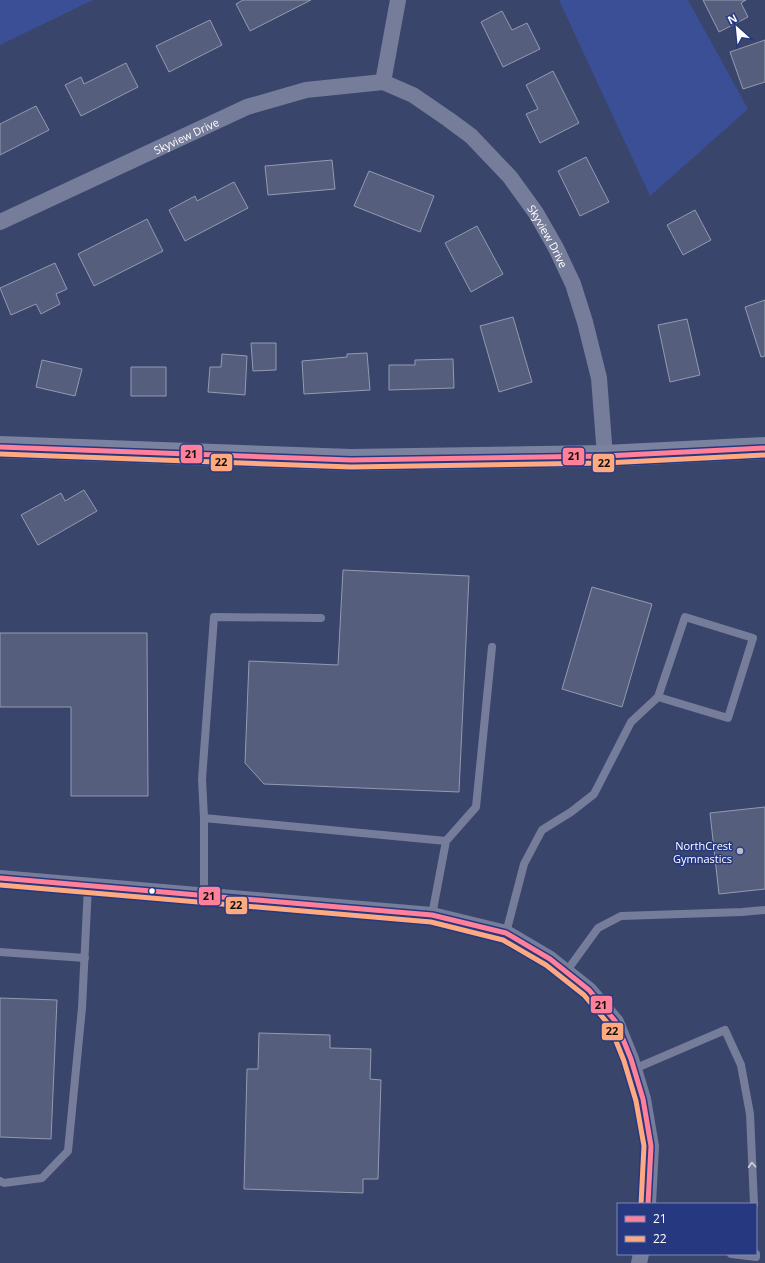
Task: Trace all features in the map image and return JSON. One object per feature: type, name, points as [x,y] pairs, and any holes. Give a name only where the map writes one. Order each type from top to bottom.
[{"type":"street","points":[[382,82],[398,0]]},
{"type":"street","name":"Skyview Drive","points":[[0,222],[247,107],[306,90],[382,82],[412,95],[471,136],[510,177],[536,212],[556,248],[573,284],[585,322],[599,378],[605,456]]},
{"type":"street","points":[[0,447],[351,460],[605,456],[765,448]]},
{"type":"street","points":[[0,878],[432,915],[506,933],[550,959],[589,990],[616,1022],[634,1069],[643,1099],[650,1146],[648,1203]]},
{"type":"lane","points":[[204,896],[204,818],[202,780],[214,617],[321,618]]},
{"type":"lane","points":[[506,933],[524,864],[542,830],[571,812],[594,794],[631,722],[658,697],[685,617],[753,638],[728,718],[658,697]]},
{"type":"lane","points":[[432,915],[446,841],[476,807],[492,647]]},
{"type":"lane","points":[[204,818],[446,841]]},
{"type":"lane","points":[[0,1181],[4,1183],[42,1178],[68,1151],[82,1008],[88,886]]},
{"type":"lane","points":[[566,972],[598,928],[621,916],[765,910]]},
{"type":"lane","points":[[0,952],[85,958]]},
{"type":"lane","points":[[634,1069],[725,1030],[741,1065],[750,1114],[754,1203]]},
{"type":"lane","points":[[744,1255],[756,1256]]},
{"type":"shaded area","points":[[0,0],[93,0],[0,45]]},
{"type":"shaded area","points":[[559,0],[688,0],[748,109],[650,196]]},
{"type":"building","points":[[243,0],[311,0],[250,31],[236,4]]},
{"type":"building","points":[[703,0],[746,0],[741,3],[748,17],[719,32]]},
{"type":"building","points":[[502,11],[512,30],[527,23],[540,49],[503,67],[481,22]]},
{"type":"building","points":[[210,20],[222,45],[169,72],[156,46]]},
{"type":"building","points":[[765,40],[765,82],[743,89],[730,52]]},
{"type":"building","points":[[126,63],[138,87],[81,116],[65,85],[81,77],[84,84]]},
{"type":"building","points":[[553,71],[579,123],[540,143],[526,114],[538,109],[526,85]]},
{"type":"building","points":[[36,106],[49,130],[0,155],[0,124]]},
{"type":"building","points":[[586,157],[609,202],[580,216],[558,171]]},
{"type":"building","points":[[332,160],[335,189],[268,195],[265,166]]},
{"type":"building","points":[[369,171],[434,196],[420,232],[354,206]]},
{"type":"building","points":[[234,182],[248,208],[185,241],[169,210],[195,196],[197,201]]},
{"type":"building","points":[[695,210],[711,240],[683,255],[667,225]]},
{"type":"building","points":[[147,219],[163,251],[94,286],[78,254]]},
{"type":"building","points":[[477,226],[503,274],[471,292],[445,243]]},
{"type":"building","points":[[55,263],[67,289],[56,294],[60,304],[41,314],[36,304],[11,315],[0,288]]},
{"type":"building","points":[[765,300],[765,356],[761,357],[745,307]]},
{"type":"building","points":[[513,317],[532,382],[499,392],[480,326]]},
{"type":"building","points":[[687,319],[700,375],[670,382],[658,325]]},
{"type":"building","points":[[251,343],[276,343],[276,370],[253,371]]},
{"type":"building","points":[[367,353],[370,390],[304,394],[302,361],[347,357],[347,354]]},
{"type":"building","points":[[222,354],[247,356],[245,395],[208,392],[210,367],[221,367]]},
{"type":"building","points":[[453,359],[454,388],[389,390],[389,365],[415,365],[415,360]]},
{"type":"building","points":[[42,360],[82,369],[75,396],[36,387]]},
{"type":"building","points":[[131,367],[166,367],[166,396],[131,396]]},
{"type":"building","points":[[84,490],[97,511],[38,545],[21,515],[61,493],[65,501]]},
{"type":"building","points":[[343,570],[469,576],[459,792],[264,784],[245,763],[249,661],[338,665]]},
{"type":"building","points":[[592,587],[652,604],[622,707],[562,689]]},
{"type":"building","points":[[0,633],[147,633],[148,796],[71,796],[71,707],[0,707]]},
{"type":"building","name":"NorthCrest Gymnastics","points":[[765,807],[765,889],[719,894],[710,813]]},
{"type":"building","points":[[0,998],[57,1000],[51,1139],[0,1137]]},
{"type":"building","points":[[259,1033],[330,1035],[330,1048],[371,1049],[370,1079],[381,1080],[378,1179],[363,1179],[363,1193],[244,1189],[247,1069],[258,1069]]},
{"type":"transit line","name":"21","points":[[0,447],[351,460],[605,456],[765,448]]},
{"type":"transit line","name":"22","points":[[0,454],[351,467],[605,463],[765,455]]},
{"type":"transit line","name":"21","points":[[0,878],[432,915],[506,933],[550,959],[589,990],[616,1022],[631,1059],[643,1099],[651,1146],[648,1203]]},
{"type":"transit line","name":"22","points":[[0,885],[431,922],[503,940],[546,965],[584,995],[610,1026],[624,1061],[636,1101],[644,1146],[641,1203]]},
{"type":"place","name":"NorthCrest Gymnastics","points":[[740,851]]}]
